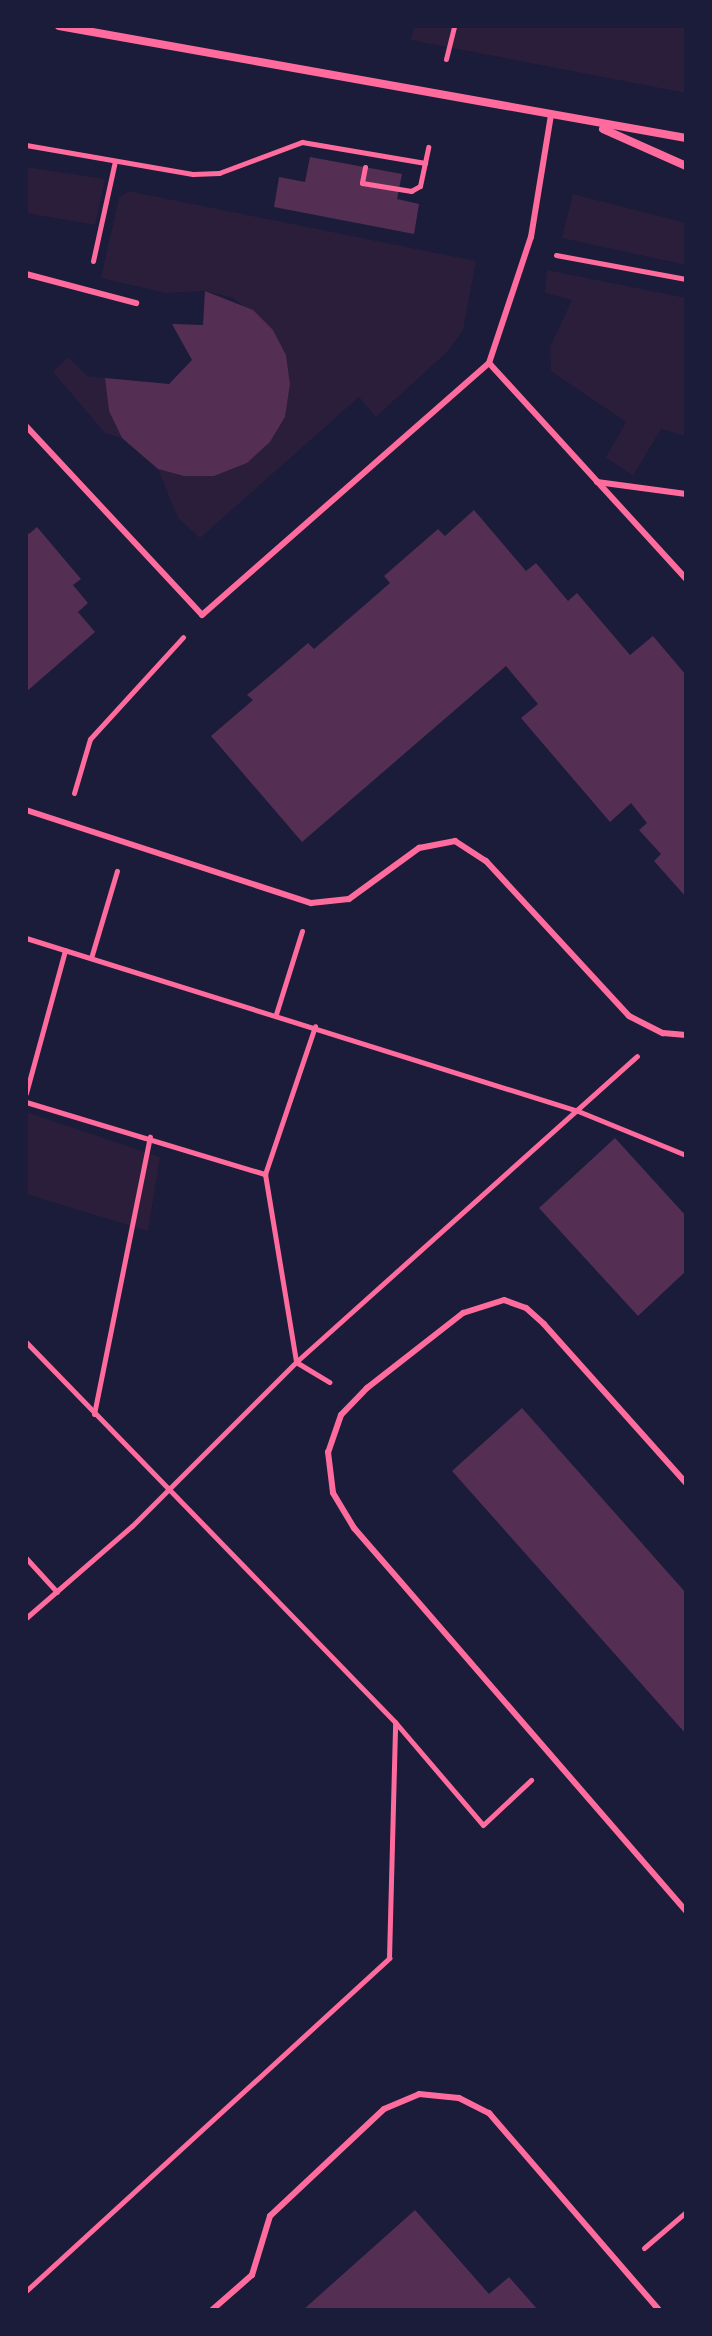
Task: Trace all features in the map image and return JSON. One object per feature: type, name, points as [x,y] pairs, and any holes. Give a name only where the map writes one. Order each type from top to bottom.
[{"type":"street","points":[[59,26],[686,138]]},
{"type":"street","points":[[591,123],[686,166]]},
{"type":"lane","points":[[26,426],[202,615],[489,363],[527,249],[551,115]]},
{"type":"lane","points":[[26,274],[136,303]]},
{"type":"lane","points":[[489,363],[686,579]]},
{"type":"lane","points":[[597,482],[686,494]]},
{"type":"lane","points":[[26,810],[311,903],[349,899],[419,848],[455,841],[486,861],[629,1016],[663,1033],[686,1035]]},
{"type":"lane","points":[[686,1483],[544,1324],[526,1308],[504,1300],[463,1313],[357,1399],[341,1415],[328,1452],[333,1493],[354,1528],[686,1911]]},
{"type":"lane","points":[[212,2310],[252,2275],[270,2216],[384,2109],[419,2094],[459,2098],[489,2113],[659,2310]]},
{"type":"path","points":[[446,59],[454,26]]},
{"type":"path","points":[[26,145],[115,161],[219,173],[302,142],[425,163]]},
{"type":"path","points":[[365,167],[362,183],[411,191],[420,186],[428,147]]},
{"type":"path","points":[[87,290],[115,161]]},
{"type":"path","points":[[527,249],[686,279]]},
{"type":"path","points":[[65,822],[90,739],[202,615]]},
{"type":"path","points":[[91,958],[126,842]]},
{"type":"path","points":[[276,1014],[311,903]]},
{"type":"path","points":[[26,938],[315,1026],[578,1111],[686,1155]]},
{"type":"path","points":[[26,1093],[65,950]]},
{"type":"path","points":[[315,1026],[265,1174],[296,1362],[357,1399]]},
{"type":"path","points":[[26,1618],[168,1487],[296,1362],[663,1033]]},
{"type":"path","points":[[26,1102],[265,1174]]},
{"type":"path","points":[[94,1415],[150,1137]]},
{"type":"path","points":[[26,1342],[395,1722],[483,1825],[554,1758]]},
{"type":"path","points":[[26,1558],[57,1592]]},
{"type":"path","points":[[26,2291],[389,1958],[395,1722]]},
{"type":"path","points":[[621,2266],[686,2212]]},
{"type":"shaded area","points":[[414,26],[686,26],[686,93],[411,40]]},
{"type":"shaded area","points":[[26,167],[105,179],[95,225],[26,213]]},
{"type":"shaded area","points":[[128,191],[476,261],[463,330],[448,351],[376,417],[359,397],[200,538],[178,518],[158,469],[184,476],[214,476],[247,463],[270,442],[285,417],[290,384],[286,355],[273,330],[233,298],[205,291],[166,293],[101,278],[119,198]]},
{"type":"shaded area","points":[[573,194],[686,223],[686,265],[562,238]]},
{"type":"shaded area","points":[[547,270],[686,298],[686,436],[661,429],[633,476],[606,457],[626,422],[551,371],[550,347],[572,300],[545,293]]},
{"type":"shaded area","points":[[68,357],[87,376],[105,378],[109,411],[122,438],[105,433],[53,372]]},
{"type":"shaded area","points":[[26,1112],[160,1157],[148,1231],[26,1194]]},
{"type":"building","points":[[310,157],[402,174],[397,199],[419,204],[414,234],[274,207],[279,177],[305,182]]},
{"type":"building","points":[[205,291],[253,310],[273,330],[286,355],[290,384],[285,417],[270,442],[247,463],[214,476],[184,476],[158,469],[122,438],[109,411],[105,378],[169,384],[192,360],[172,324],[203,325]]},
{"type":"building","points":[[474,510],[526,571],[536,563],[568,601],[577,593],[630,655],[653,636],[686,675],[686,897],[654,861],[661,854],[639,830],[647,823],[631,803],[610,822],[521,718],[538,704],[506,666],[302,842],[211,736],[253,700],[247,695],[308,643],[314,649],[390,583],[384,576],[438,529],[445,536]]},
{"type":"building","points":[[37,527],[81,579],[73,585],[88,603],[78,612],[95,632],[26,692],[26,530],[29,534]]},
{"type":"building","points":[[615,1138],[686,1216],[686,1271],[638,1316],[539,1208]]},
{"type":"building","points":[[522,1408],[686,1593],[686,1734],[452,1471]]},
{"type":"building","points":[[415,2210],[489,2294],[509,2277],[538,2310],[303,2310]]}]
